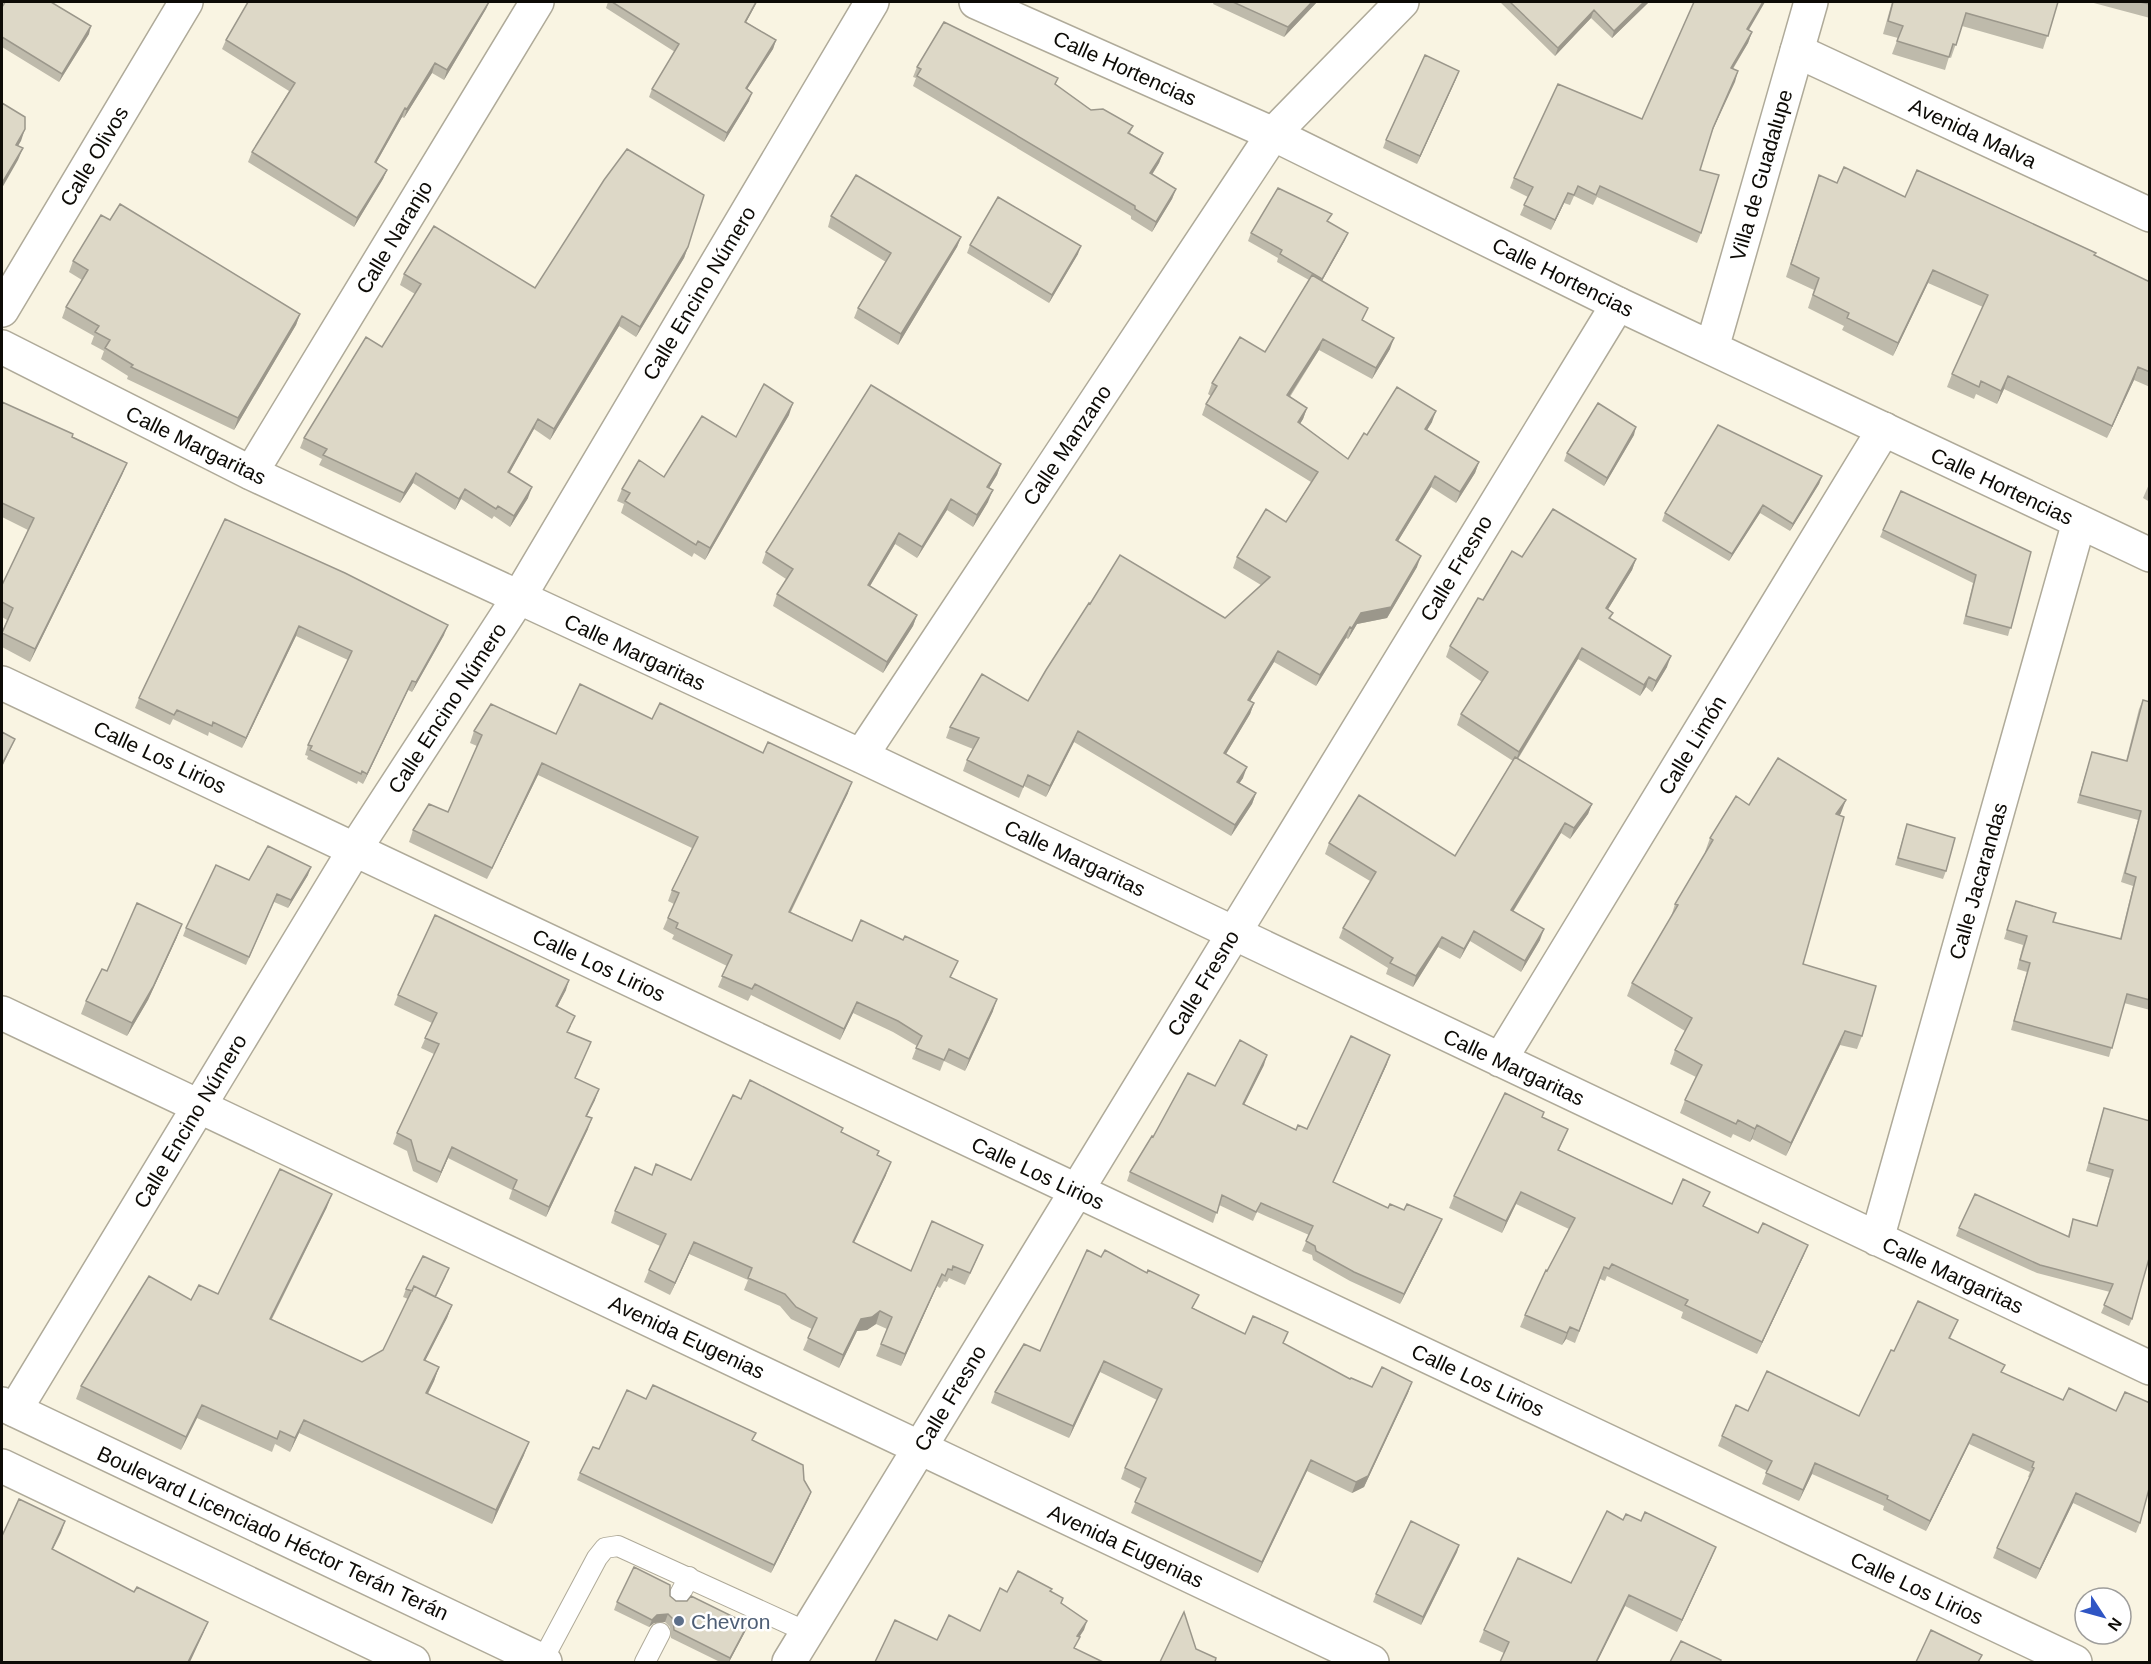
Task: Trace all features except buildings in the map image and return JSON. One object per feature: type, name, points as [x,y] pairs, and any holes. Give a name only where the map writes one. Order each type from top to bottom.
[{"type":"street","name":"Calle Olivos","points":[[2,310],[186,2]]},
{"type":"street","name":"Calle Naranjo","points":[[251,473],[537,2]]},
{"type":"street","name":"Calle Encino Número","points":[[8,1407],[200,1106],[355,849],[519,597],[872,2]]},
{"type":"street","name":"Calle Hortencias","points":[[976,2],[1273,134],[1618,304],[2150,555]]},
{"type":"street","name":"Calle Manzano","points":[[861,756],[1273,134],[1402,2]]},
{"type":"street","name":"Villa de Guadalupe","points":[[1712,348],[1811,2]]},
{"type":"street","name":"Avenida Malva","points":[[1797,51],[2150,215]]},
{"type":"street","name":"Calle Fresno","points":[[789,1662],[1618,304]]},
{"type":"street","name":"Calle Margaritas","points":[[2,347],[251,473],[861,756],[2150,1368]]},
{"type":"street","name":"Calle Limón","points":[[1500,1060],[1884,429]]},
{"type":"street","name":"Calle Jacarandas","points":[[1877,1239],[2079,522]]},
{"type":"street","name":"Calle Los Lirios","points":[[2,683],[2075,1662]]},
{"type":"street","name":"Avenida Eugenias","points":[[2,1013],[1372,1662]]},
{"type":"street","name":"Boulevard Licenciado Héctor Terán Terán","points":[[8,1407],[543,1662]]},
{"type":"street","points":[[2,1466],[413,1662]]},
{"type":"lane","points":[[543,1662],[597,1558],[605,1548],[618,1546],[807,1632]]},
{"type":"lane","points":[[678,1599],[689,1577]]},
{"type":"lane","points":[[645,1662],[660,1633]]},
{"type":"place","name":"Chevron","points":[[679,1621]]}]
